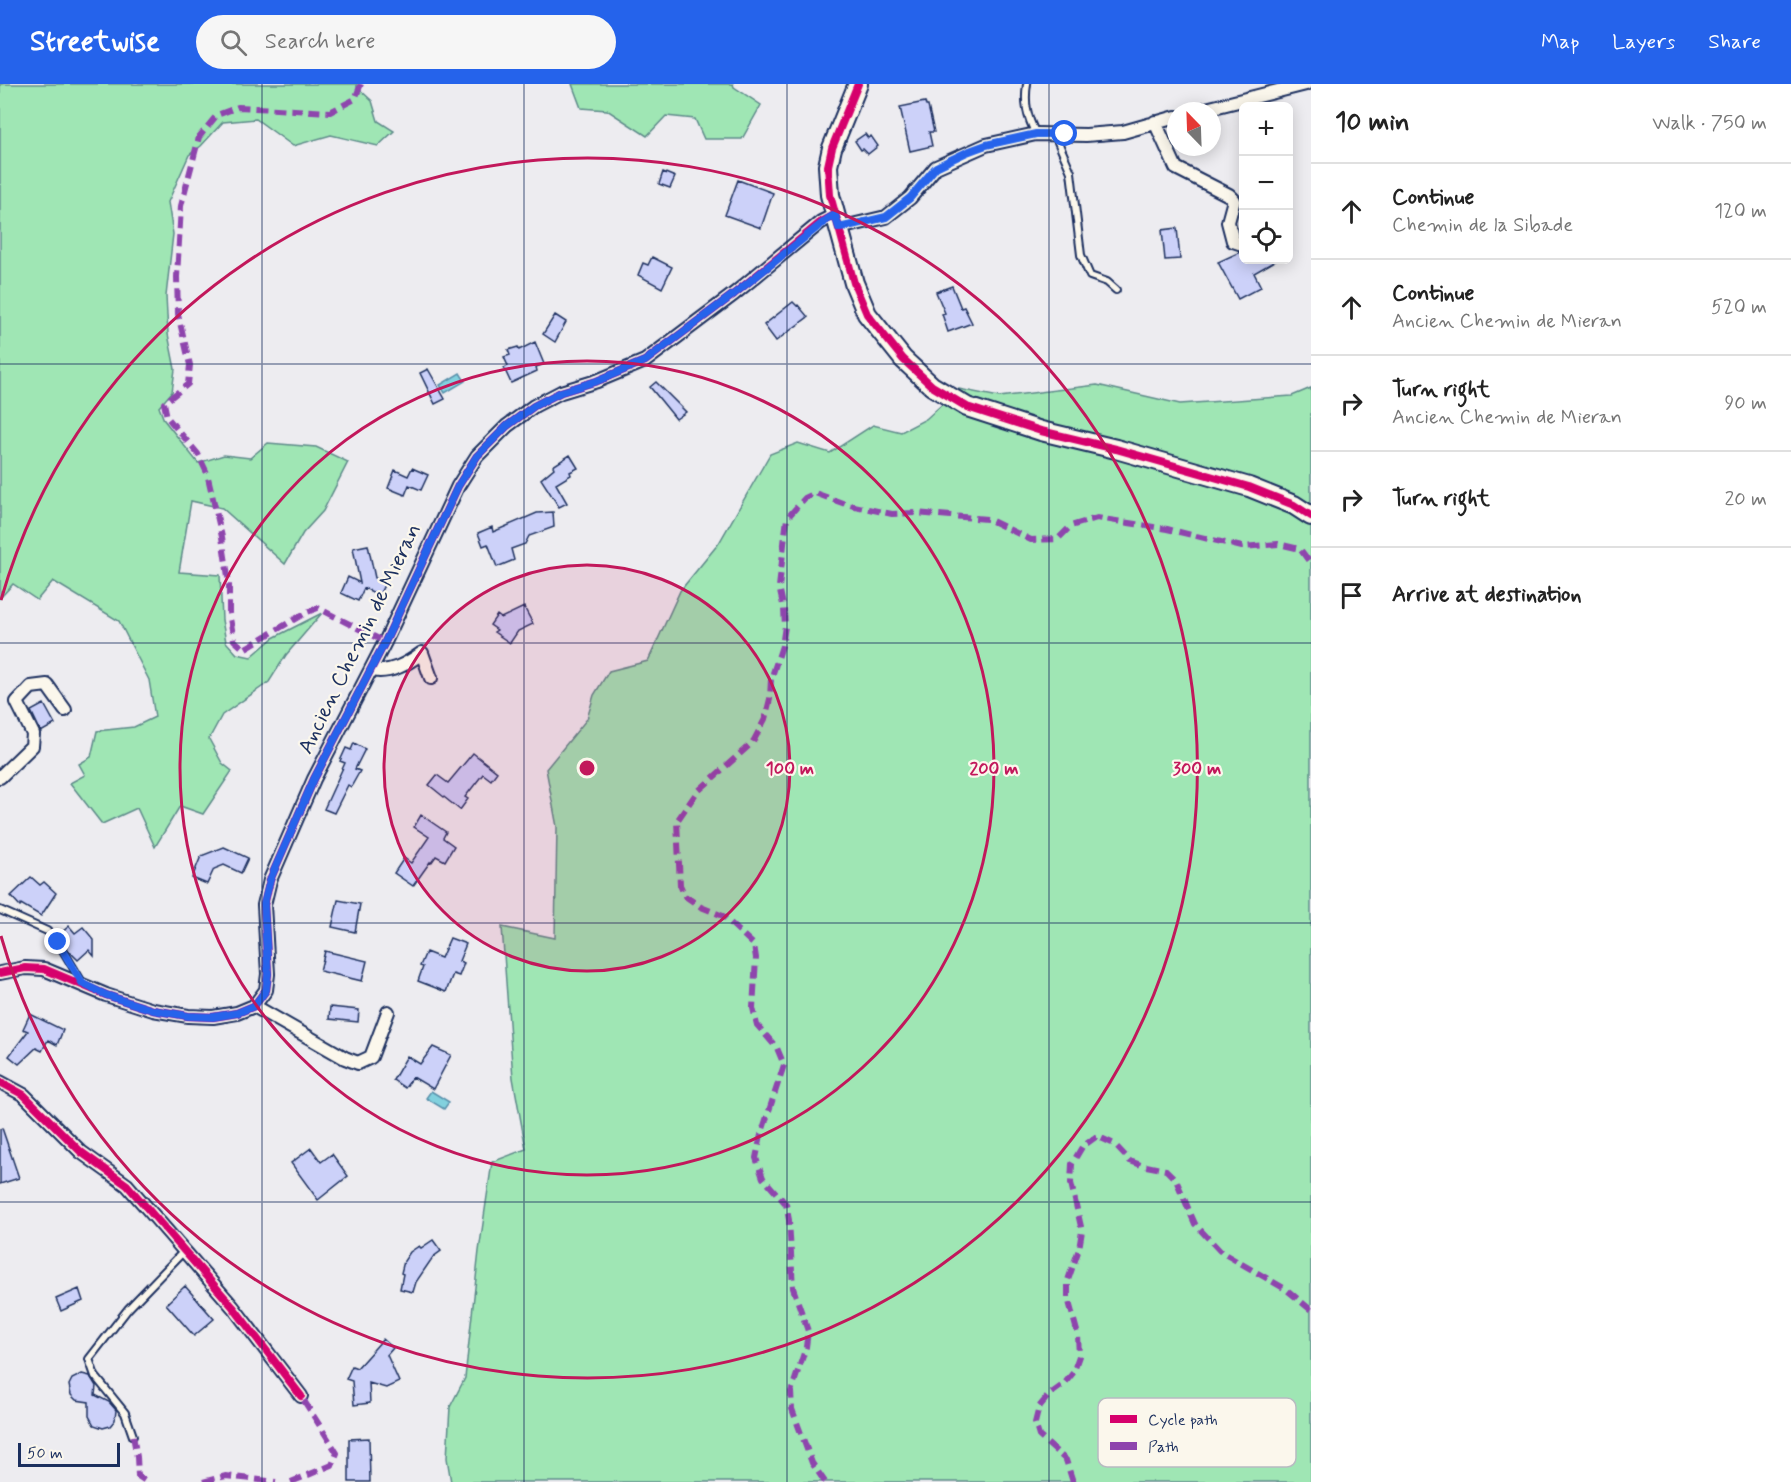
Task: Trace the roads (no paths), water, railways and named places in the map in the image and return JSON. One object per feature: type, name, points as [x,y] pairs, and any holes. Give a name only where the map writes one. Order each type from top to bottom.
[{"type":"street","points":[[858,84],[832,148],[828,166],[830,195],[854,283],[867,314],[903,359],[932,386],[967,407],[1041,431],[1116,449],[1249,487],[1294,505],[1311,516]]},
{"type":"street","points":[[1221,105],[1306,84]]},
{"type":"street","name":"Ancien Chemin de Mieran","points":[[254,1006],[266,990],[268,974],[264,904],[270,880],[314,779],[371,670],[458,486],[477,456],[507,426],[534,406],[561,392],[597,381],[645,361],[734,294],[821,222],[886,217],[910,198],[936,167],[967,152],[986,145],[1036,134],[1124,132],[1167,120]]},
{"type":"street","points":[[1155,123],[1176,168],[1229,195],[1234,200],[1228,222],[1233,241],[1239,242]]},
{"type":"street","points":[[371,670],[379,672],[406,665],[422,653],[431,678]]},
{"type":"street","points":[[0,777],[32,746],[33,735],[17,702],[31,687],[47,684],[65,710]]},
{"type":"street","points":[[0,973],[25,968],[44,969],[106,995],[153,1010],[188,1016],[213,1017],[237,1013],[254,1006],[345,1058],[358,1063],[371,1057],[388,1012]]},
{"type":"street","points":[[0,1082],[24,1095],[81,1152],[127,1185],[233,1307],[301,1396]]},
{"type":"lane","points":[[1027,84],[1025,98],[1027,118],[1036,134]]},
{"type":"lane","points":[[1055,135],[1071,172],[1081,255],[1090,276],[1107,282],[1116,290]]},
{"type":"lane","points":[[0,910],[37,925],[52,936],[83,984]]},
{"type":"lane","points":[[133,1436],[125,1413],[95,1376],[89,1359],[128,1309],[184,1251]]},
{"type":"water","points":[[460,373],[465,381],[445,393],[440,385]]},
{"type":"water","points":[[431,1091],[449,1102],[444,1109],[426,1098]]}]
